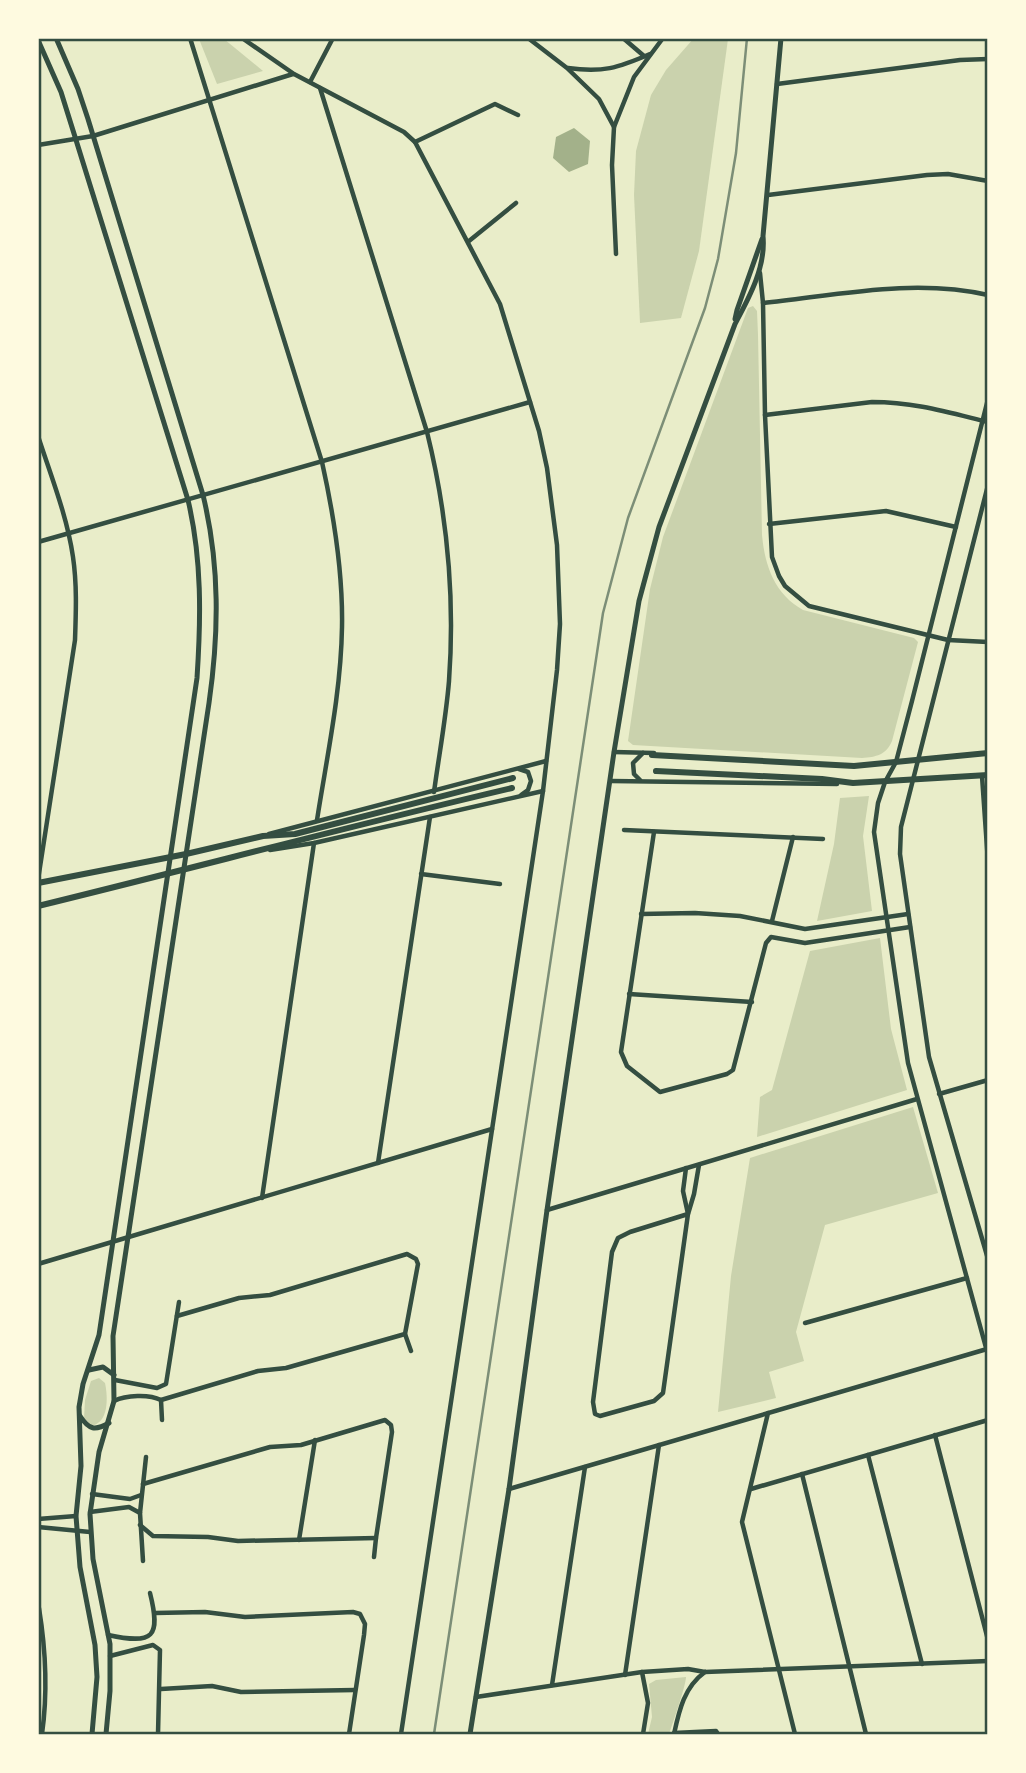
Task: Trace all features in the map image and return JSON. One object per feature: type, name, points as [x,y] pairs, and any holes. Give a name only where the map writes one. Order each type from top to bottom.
[{"type":"main road","points":[[653,755],[835,766],[988,753]]},
{"type":"main road","points":[[656,771],[822,779],[853,783],[985,775]]},
{"type":"main road","points":[[38,881],[170,858],[263,836],[295,834],[513,778]]},
{"type":"main road","points":[[38,906],[183,872],[300,838],[512,788]]},
{"type":"street","points":[[56,38],[78,89],[203,495],[214,555],[216,639],[209,703],[113,1336],[114,1401],[99,1452],[90,1512],[93,1559],[110,1656],[106,1734]]},
{"type":"street","points":[[190,38],[322,462],[332,510],[340,570],[342,627],[338,688],[317,820]]},
{"type":"street","points":[[242,38],[294,74],[404,132],[415,142],[500,304],[547,467],[557,545],[560,624],[543,791],[401,1734]]},
{"type":"street","points":[[310,82],[333,38]]},
{"type":"street","points":[[528,38],[567,68],[598,99],[614,127]]},
{"type":"street","points":[[623,38],[644,56]]},
{"type":"street","points":[[617,254],[612,165],[614,127],[634,77],[663,38]]},
{"type":"street","points":[[470,1734],[509,1489],[547,1210],[637,613],[659,527],[735,324],[749,297],[765,249],[781,38]]},
{"type":"street","points":[[38,40],[61,92],[188,499],[196,539],[199,575],[197,678],[99,1335],[83,1384],[79,1414],[81,1466],[76,1531],[95,1645],[97,1677],[92,1734]]},
{"type":"street","points":[[567,68],[589,71],[611,69],[653,52]]},
{"type":"street","points":[[777,84],[960,60],[988,60]]},
{"type":"street","points":[[584,86],[580,78],[589,71]]},
{"type":"street","points":[[38,145],[93,136],[294,74]]},
{"type":"street","points":[[320,87],[427,432],[442,506],[450,596],[449,680],[434,792]]},
{"type":"street","points":[[415,142],[495,104],[518,115]]},
{"type":"street","points":[[768,195],[927,175],[948,174],[988,181]]},
{"type":"street","points":[[468,241],[516,203]]},
{"type":"street","points":[[735,324],[737,310],[764,236]]},
{"type":"street","points":[[759,270],[764,303],[769,524],[774,566],[785,586],[800,601],[822,610],[948,640],[988,642]]},
{"type":"street","points":[[764,303],[914,287],[951,288],[988,295]]},
{"type":"street","points":[[509,1489],[987,1351],[908,1063],[874,832],[878,803],[896,762],[985,421],[988,399]]},
{"type":"street","points":[[38,542],[530,402]]},
{"type":"street","points":[[765,415],[890,402],[919,405],[985,421]]},
{"type":"street","points":[[38,436],[68,533],[75,584],[75,640],[38,881]]},
{"type":"street","points":[[988,485],[901,827],[900,854],[929,1057],[988,1259]]},
{"type":"street","points":[[769,524],[886,511],[956,527]]},
{"type":"street","points":[[614,752],[872,764]]},
{"type":"street","points":[[640,780],[634,774],[633,763],[644,753]]},
{"type":"street","points":[[263,836],[546,761]]},
{"type":"street","points":[[517,768],[528,772],[531,781],[520,796]]},
{"type":"street","points":[[985,775],[988,862]]},
{"type":"street","points":[[611,781],[807,785],[853,783]]},
{"type":"street","points":[[254,853],[314,843],[543,791]]},
{"type":"street","points":[[378,1163],[430,817]]},
{"type":"street","points":[[624,830],[823,839]]},
{"type":"street","points":[[654,832],[621,1052],[627,1066],[660,1093],[733,1070],[766,943],[771,937],[805,943],[910,927]]},
{"type":"street","points":[[772,921],[793,837]]},
{"type":"street","points":[[262,1198],[314,843]]},
{"type":"street","points":[[421,874],[500,884]]},
{"type":"street","points":[[641,914],[695,912],[772,921],[805,929],[908,914]]},
{"type":"street","points":[[629,995],[752,1002]]},
{"type":"street","points":[[939,1094],[988,1080]]},
{"type":"street","points":[[547,1210],[917,1099]]},
{"type":"street","points":[[38,1264],[492,1129]]},
{"type":"street","points":[[688,1214],[629,1232],[618,1238],[612,1252],[593,1402],[595,1414],[600,1416],[654,1401],[663,1393],[688,1214],[699,1164]]},
{"type":"street","points":[[686,1168],[683,1191],[688,1214]]},
{"type":"street","points":[[177,1316],[239,1298],[270,1295],[404,1254],[412,1256],[418,1264],[405,1334],[411,1351]]},
{"type":"street","points":[[805,1323],[967,1278]]},
{"type":"street","points":[[88,1370],[103,1367],[114,1378],[157,1388],[164,1386],[179,1301]]},
{"type":"street","points":[[114,1401],[119,1398],[139,1397],[161,1400],[258,1371],[286,1368],[405,1334]]},
{"type":"street","points":[[161,1400],[162,1420]]},
{"type":"street","points":[[768,1413],[742,1522],[795,1734]]},
{"type":"street","points":[[79,1414],[89,1428],[99,1428],[109,1422]]},
{"type":"street","points":[[143,1485],[270,1447],[300,1444],[386,1420],[391,1425],[392,1432],[374,1558]]},
{"type":"street","points":[[750,1489],[988,1420]]},
{"type":"street","points":[[935,1435],[988,1640]]},
{"type":"street","points":[[299,1539],[315,1440]]},
{"type":"street","points":[[625,1675],[659,1445]]},
{"type":"street","points":[[868,1455],[922,1664]]},
{"type":"street","points":[[143,1561],[140,1513],[146,1457]]},
{"type":"street","points":[[552,1685],[585,1467]]},
{"type":"street","points":[[803,1474],[866,1734]]},
{"type":"street","points":[[92,1494],[130,1499],[142,1494]]},
{"type":"street","points":[[90,1512],[129,1507],[140,1513]]},
{"type":"street","points":[[38,1519],[76,1516]]},
{"type":"street","points":[[140,1525],[153,1536],[208,1537],[238,1541],[376,1538]]},
{"type":"street","points":[[38,1527],[90,1532]]},
{"type":"street","points":[[108,1635],[149,1637],[155,1629],[155,1613],[150,1593]]},
{"type":"street","points":[[39,1608],[46,1681],[41,1734]]},
{"type":"street","points":[[155,1613],[205,1612],[245,1617],[353,1612],[360,1614],[365,1624],[349,1734]]},
{"type":"street","points":[[110,1656],[157,1646],[162,1657],[159,1734]]},
{"type":"street","points":[[476,1697],[642,1672],[688,1668],[705,1672],[988,1661]]},
{"type":"street","points":[[642,1672],[648,1698],[643,1734]]},
{"type":"street","points":[[705,1672],[693,1683],[684,1698],[674,1734],[710,1730],[718,1734]]},
{"type":"street","points":[[161,1689],[212,1686],[241,1692],[355,1690]]},
{"type":"shaded area","points":[[694,38],[728,39],[699,251],[681,318],[640,323],[634,195],[636,151],[651,95],[666,70]]},
{"type":"shaded area","points":[[199,39],[224,39],[263,71],[217,84]]},
{"type":"shaded area","points":[[574,128],[590,141],[588,164],[569,172],[553,158],[556,137]]},
{"type":"shaded area","points":[[753,306],[757,311],[758,335],[762,535],[773,578],[785,596],[803,610],[914,638],[918,642],[892,741],[884,752],[876,756],[862,758],[633,745],[628,741],[650,589],[663,537],[748,308]]},
{"type":"shaded area","points":[[869,796],[863,836],[872,911],[817,921],[834,844],[840,798]]},
{"type":"shaded area","points":[[880,938],[891,1029],[907,1090],[757,1137],[760,1097],[772,1090],[810,951]]},
{"type":"shaded area","points":[[913,1107],[938,1193],[825,1225],[796,1332],[804,1361],[769,1372],[776,1398],[718,1412],[731,1276],[750,1158]]},
{"type":"shaded area","points":[[99,1378],[105,1383],[106,1409],[101,1420],[91,1426],[84,1419],[85,1400],[91,1381]]},
{"type":"shaded area","points":[[686,1677],[669,1734],[648,1734],[652,1717],[649,1684],[656,1680]]},
{"type":"railway","points":[[434,1734],[603,613],[628,518],[705,308],[718,259],[736,153],[747,38]]}]
